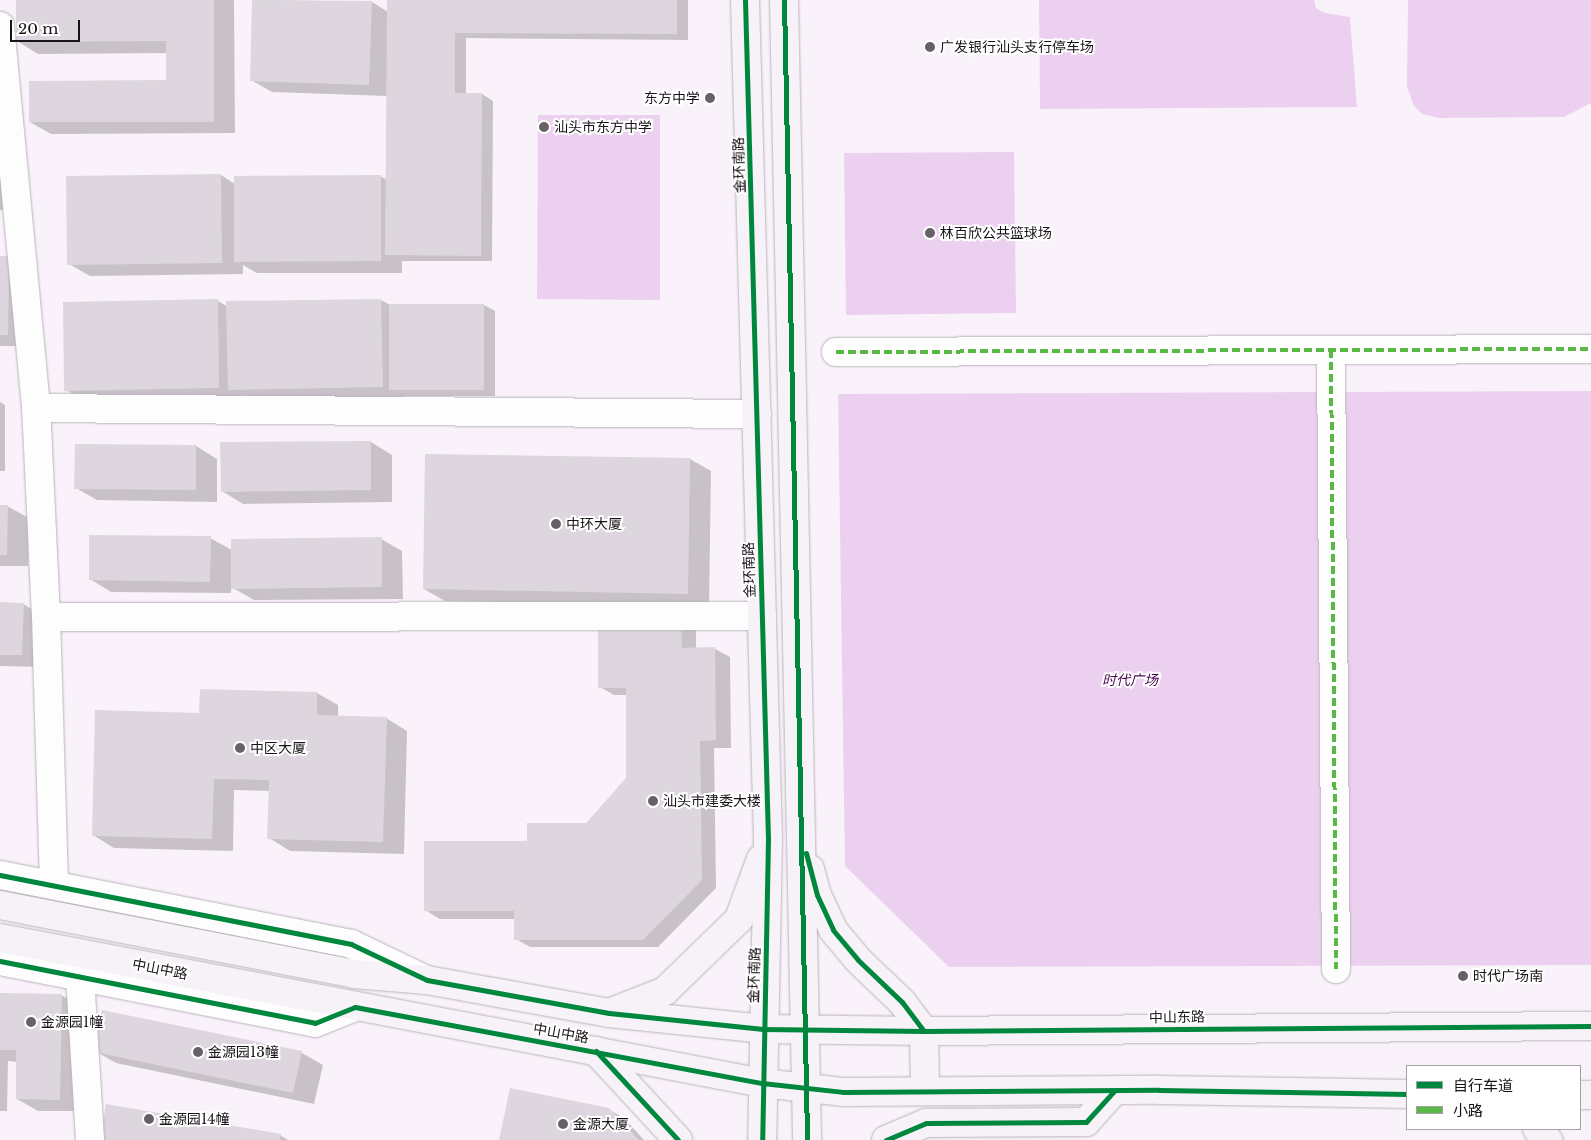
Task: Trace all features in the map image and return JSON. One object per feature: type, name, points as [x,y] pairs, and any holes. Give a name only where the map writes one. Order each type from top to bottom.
[{"type":"main road","name":"金环南路","points":[[745,0],[768,839],[762,1140]]},
{"type":"main road","points":[[784,0],[806,1140]]},
{"type":"main road","points":[[801,834],[817,895],[833,930],[858,960],[902,1002],[924,1031],[925,1092]]},
{"type":"main road","points":[[609,1013],[665,990],[739,919],[768,839]]},
{"type":"main road","name":"中山中路","points":[[0,905],[354,974],[427,980],[609,1013],[763,1029]]},
{"type":"main road","name":"中山中路","points":[[0,938],[79,965],[258,988],[762,1083]]},
{"type":"main road","name":"中山东路","points":[[763,1029],[924,1031],[1591,1026]]},
{"type":"main road","points":[[596,1051],[678,1140]]},
{"type":"main road","points":[[762,1083],[843,1092],[1114,1091],[1406,1094]]},
{"type":"main road","points":[[886,1140],[926,1123],[1086,1122],[1114,1091]]},
{"type":"main road","points":[[1538,1130],[1548,1140]]},
{"type":"street","points":[[0,26],[36,408],[46,618],[54,885]]},
{"type":"street","points":[[836,352],[1591,349]]},
{"type":"street","points":[[1331,350],[1336,969]]},
{"type":"street","points":[[36,408],[756,414]]},
{"type":"street","points":[[46,618],[762,616]]},
{"type":"street","points":[[0,875],[351,944],[427,980]]},
{"type":"street","points":[[239,951],[263,928]]},
{"type":"street","points":[[0,961],[79,965],[234,1006],[315,1023],[355,1007]]},
{"type":"street","points":[[79,965],[90,1140]]},
{"type":"street","points":[[234,1006],[258,988]]},
{"type":"green space","points":[[1039,0],[1314,0],[1316,8],[1325,13],[1350,17],[1357,107],[1040,109]]},
{"type":"green space","points":[[1408,0],[1591,0],[1591,103],[1564,117],[1439,118],[1422,114],[1414,106],[1407,87]]},
{"type":"green space","points":[[538,115],[660,115],[660,300],[537,299]]},
{"type":"green space","name":"林百欣公共篮球场","points":[[1014,152],[1016,313],[846,315],[844,153]]},
{"type":"green space","name":"时代广场","points":[[1591,391],[1591,965],[949,967],[845,866],[838,394]]},
{"type":"building","points":[[16,0],[214,0],[214,122],[29,122],[29,81],[166,80],[166,41],[16,42]]},
{"type":"building","points":[[252,0],[372,1],[369,85],[250,81]]},
{"type":"building","points":[[387,0],[677,0],[677,34],[455,33],[455,93],[482,93],[481,256],[385,255]]},
{"type":"building","points":[[221,174],[222,263],[67,265],[66,176]]},
{"type":"building","points":[[381,175],[381,261],[234,262],[234,176]]},
{"type":"building","points":[[0,256],[9,256],[8,335],[0,335]]},
{"type":"building","points":[[218,299],[219,388],[64,391],[63,302]]},
{"type":"building","points":[[381,299],[383,387],[228,390],[226,301]]},
{"type":"building","points":[[389,304],[484,304],[484,390],[389,390]]},
{"type":"building","points":[[371,441],[371,490],[221,492],[220,442]]},
{"type":"building","points":[[75,444],[196,445],[196,490],[74,489]]},
{"type":"building","name":"中环大厦","points":[[425,454],[690,458],[688,594],[423,589]]},
{"type":"building","points":[[0,505],[8,505],[7,555],[0,555]]},
{"type":"building","points":[[89,535],[211,536],[210,582],[89,580]]},
{"type":"building","points":[[382,537],[382,587],[231,589],[231,539]]},
{"type":"building","points":[[0,602],[24,603],[22,655],[0,655]]},
{"type":"building","name":"汕头市建委大楼","points":[[681,620],[682,648],[715,647],[716,740],[700,741],[702,880],[643,940],[514,940],[514,911],[424,911],[424,841],[527,841],[527,823],[586,823],[626,778],[626,688],[598,688],[598,621]]},
{"type":"building","name":"中区大厦","points":[[200,689],[317,692],[317,715],[387,717],[383,842],[267,839],[269,780],[214,779],[212,839],[92,836],[95,710],[199,713]]},
{"type":"building","name":"金源园1幢","points":[[0,993],[62,994],[60,1100],[16,1099],[16,1050],[0,1050]]},
{"type":"building","name":"金源园13幢","points":[[102,1010],[302,1051],[293,1093],[94,1052]]},
{"type":"building","name":"金源大厦","points":[[510,1088],[609,1108],[639,1140],[499,1140]]},
{"type":"building","name":"金源园14幢","points":[[106,1104],[281,1134],[280,1140],[100,1140]]},
{"type":"marked path","points":[[836,352],[1591,349]]},
{"type":"marked path","points":[[1331,350],[1336,969]]},
{"type":"cycle path","points":[[745,0],[768,839],[762,1140]]},
{"type":"cycle path","points":[[784,0],[807,1140]]},
{"type":"cycle path","points":[[806,853],[817,895],[833,930],[858,960],[902,1002],[924,1031]]},
{"type":"cycle path","points":[[0,875],[351,944],[427,980],[609,1013],[763,1029],[924,1031],[1591,1026]]},
{"type":"cycle path","points":[[0,961],[315,1023],[355,1007],[762,1083],[843,1092],[1159,1090],[1406,1094]]},
{"type":"cycle path","points":[[596,1051],[678,1140]]},
{"type":"cycle path","points":[[886,1140],[926,1123],[1086,1122],[1114,1091]]},
{"type":"place","name":"广发银行汕头支行停车场","points":[[930,47]]},
{"type":"place","name":"东方中学","points":[[710,98]]},
{"type":"place","name":"汕头市东方中学","points":[[544,127]]},
{"type":"place","name":"林百欣公共篮球场","points":[[930,233]]},
{"type":"place","name":"中环大厦","points":[[556,524]]},
{"type":"place","name":"中区大厦","points":[[240,748]]},
{"type":"place","name":"汕头市建委大楼","points":[[653,801]]},
{"type":"place","name":"时代广场南","points":[[1463,976]]},
{"type":"place","name":"金源园1幢","points":[[31,1022]]},
{"type":"place","name":"金源园13幢","points":[[198,1052]]},
{"type":"place","name":"金源园14幢","points":[[149,1119]]},
{"type":"place","name":"金源大厦","points":[[563,1124]]}]
